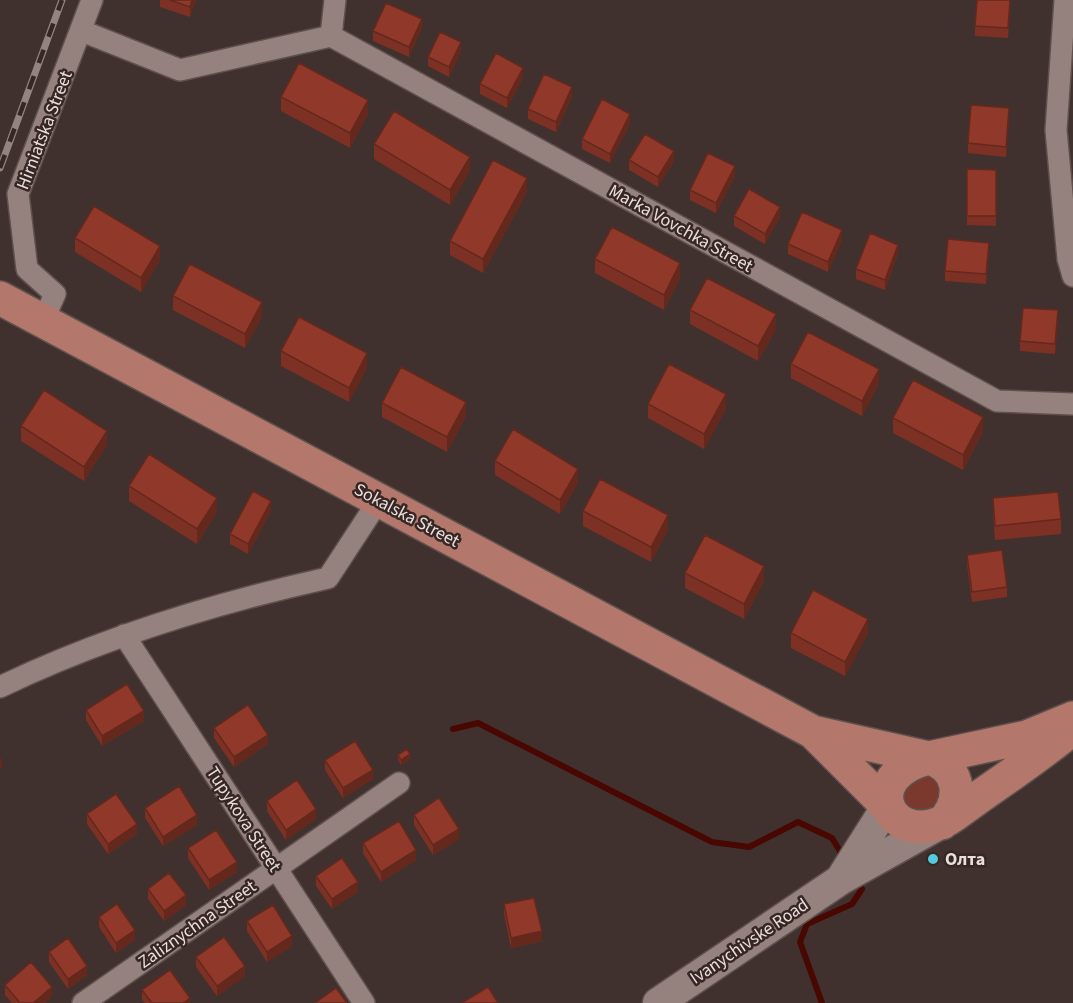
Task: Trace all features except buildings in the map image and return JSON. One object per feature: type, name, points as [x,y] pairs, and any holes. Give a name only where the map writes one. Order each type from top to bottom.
[{"type":"main road","name":"Sokalska Street","points":[[0,298],[813,732]]},
{"type":"main road","points":[[840,880],[887,806],[887,789],[894,775],[906,766],[929,758],[1027,737],[1073,718]]},
{"type":"main road","points":[[813,732],[887,806],[894,816],[907,824],[923,827],[942,823],[1046,750],[1073,728]]},
{"type":"main road","points":[[813,732],[929,758],[950,772],[956,789],[954,808],[942,823]]},
{"type":"main road","name":"Ivanychivske Road","points":[[658,1003],[840,880],[942,823]]},
{"type":"street","name":"Hirniatska Street","points":[[43,321],[55,294],[27,268],[18,194],[92,0]]},
{"type":"street","points":[[81,31],[180,70],[331,36],[335,0]]},
{"type":"street","points":[[1065,0],[1056,130],[1068,259],[1073,276]]},
{"type":"street","name":"Marka Vovchka Street","points":[[331,36],[997,401],[1073,404]]},
{"type":"street","points":[[0,687],[124,635],[248,596],[328,578],[379,500]]},
{"type":"street","name":"Tupykova Street","points":[[124,635],[364,1003]]},
{"type":"street","name":"Zaliznychna Street","points":[[84,1003],[399,783]]},
{"type":"shaded area","points":[[923,772],[943,781],[940,810],[911,812],[903,799],[905,784]]},
{"type":"waterway","points":[[453,729],[478,723],[712,842],[749,847],[798,822],[832,838],[843,856]]},
{"type":"waterway","points":[[822,1003],[800,942],[807,924],[852,904],[862,889],[857,880]]},
{"type":"railway","points":[[0,168],[62,0]]},
{"type":"place","name":"Олта","points":[[933,859]]}]
